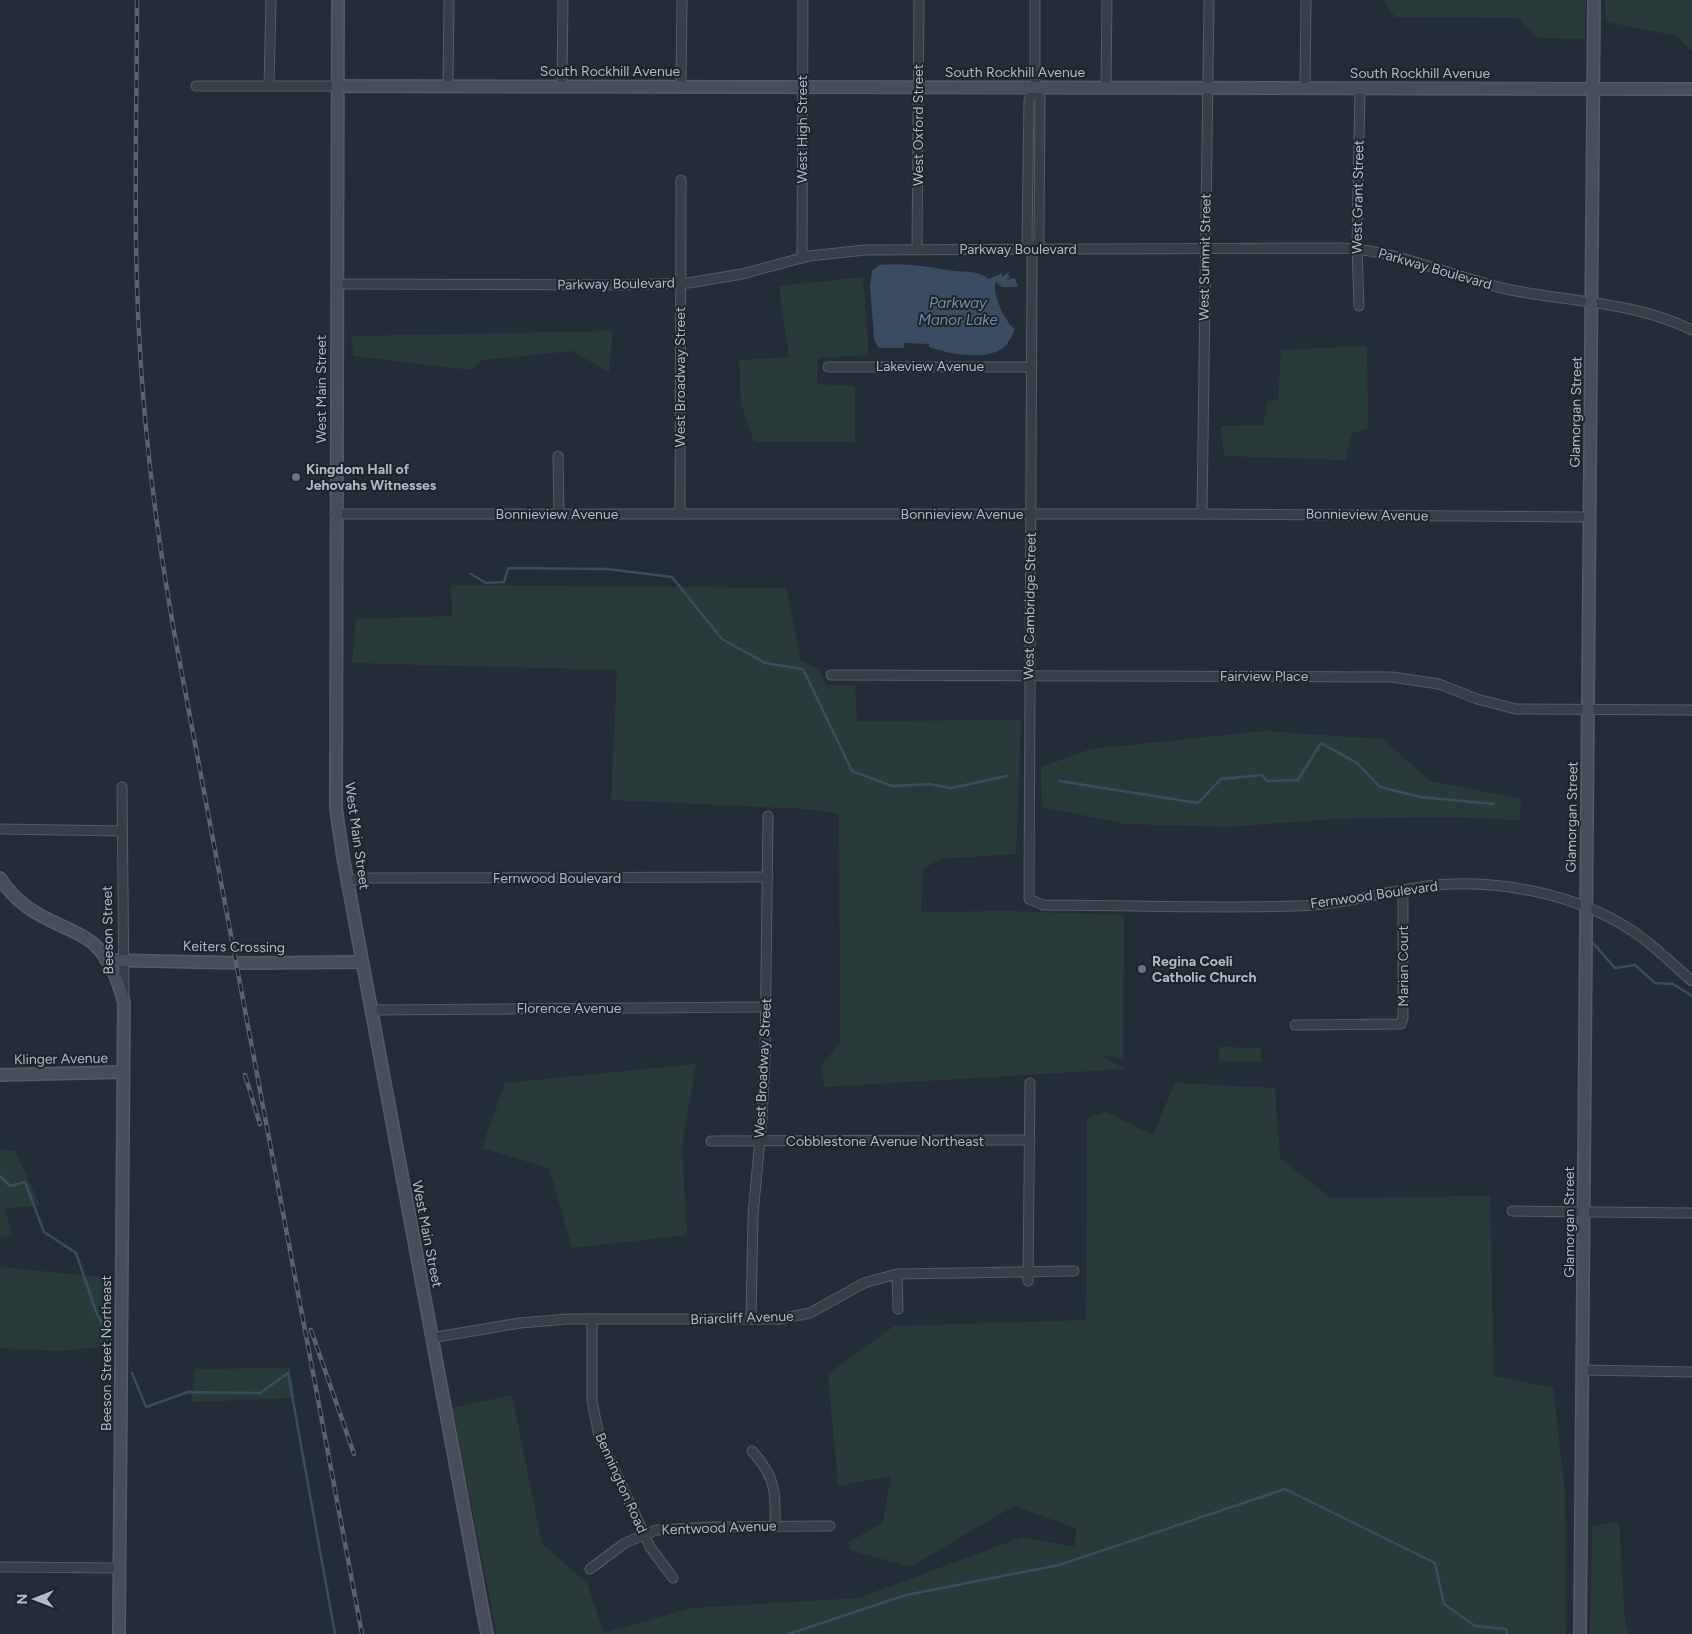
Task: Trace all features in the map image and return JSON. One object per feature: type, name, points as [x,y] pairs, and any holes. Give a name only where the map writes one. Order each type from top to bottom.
[{"type":"street","points":[[269,86],[271,0]]},
{"type":"street","name":"West Main Street","points":[[338,0],[334,779],[337,822],[487,1634]]},
{"type":"street","points":[[448,86],[449,0]]},
{"type":"street","points":[[562,86],[563,0]]},
{"type":"street","points":[[681,86],[682,0]]},
{"type":"street","name":"West High Street","points":[[802,258],[803,0]]},
{"type":"street","name":"West Oxford Street","points":[[917,249],[919,0]]},
{"type":"street","name":"West Cambridge Street","points":[[1030,901],[1027,895],[1032,250],[1027,240],[1029,100],[1035,87],[1035,0]]},
{"type":"street","points":[[1106,87],[1107,0]]},
{"type":"street","name":"West Summit Street","points":[[1202,514],[1209,0]]},
{"type":"street","points":[[1305,88],[1306,0]]},
{"type":"street","name":"Glamorgan Street","points":[[1580,1634],[1593,302],[1594,0]]},
{"type":"street","points":[[196,86],[337,86]]},
{"type":"street","name":"South Rockhill Avenue","points":[[337,86],[1692,89]]},
{"type":"street","name":"West Grant Street","points":[[1359,306],[1357,248],[1360,88]]},
{"type":"street","name":"West Broadway Street","points":[[680,514],[681,180]]},
{"type":"street","name":"Parkway Boulevard","points":[[336,284],[680,283],[724,278],[802,258],[840,251],[1206,247],[1357,248],[1409,259],[1512,290],[1593,302],[1651,314],[1692,330]]},
{"type":"street","name":"Lakeview Avenue","points":[[828,367],[1032,367]]},
{"type":"street","points":[[558,456],[559,514]]},
{"type":"street","name":"Bonnieview Avenue","points":[[335,514],[1202,514],[1590,517]]},
{"type":"street","name":"Fairview Place","points":[[831,675],[1401,677],[1439,684],[1477,699],[1516,709],[1692,710]]},
{"type":"street","name":"Beeson Street","points":[[122,787],[123,1072]]},
{"type":"street","name":"West Broadway Street","points":[[751,1319],[753,1215],[764,1093],[768,816]]},
{"type":"street","points":[[0,829],[122,831]]},
{"type":"street","name":"Fernwood Boulevard","points":[[347,881],[364,878],[768,877]]},
{"type":"street","points":[[0,878],[10,892],[24,906],[86,938],[106,960],[124,1002]]},
{"type":"street","name":"Fernwood Boulevard","points":[[1030,901],[1043,905],[1296,906],[1344,902],[1438,885],[1496,886],[1536,893],[1586,908],[1630,929],[1692,981]]},
{"type":"street","name":"Marian Court","points":[[1295,1025],[1401,1024],[1403,1018],[1403,890]]},
{"type":"street","name":"Keiters Crossing","points":[[106,960],[241,963],[362,962]]},
{"type":"street","name":"Florence Avenue","points":[[372,1010],[766,1007]]},
{"type":"street","name":"Klinger Avenue","points":[[0,1075],[123,1072]]},
{"type":"street","name":"Beeson Street Northeast","points":[[120,1634],[123,1072]]},
{"type":"street","points":[[1028,1277],[1030,1083]]},
{"type":"street","name":"Cobblestone Avenue Northeast","points":[[711,1141],[1030,1140]]},
{"type":"street","points":[[1512,1211],[1692,1213]]},
{"type":"street","name":"Briarcliff Avenue","points":[[432,1338],[520,1323],[592,1319],[780,1319],[804,1315],[864,1284],[897,1274],[1028,1277],[1074,1271]]},
{"type":"street","points":[[897,1274],[898,1309]]},
{"type":"street","name":"Bennington Road","points":[[592,1319],[591,1382],[596,1427],[643,1534],[657,1558],[673,1578]]},
{"type":"street","points":[[1582,1370],[1692,1372]]},
{"type":"street","points":[[752,1451],[769,1472],[773,1482],[775,1526]]},
{"type":"street","name":"Kentwood Avenue","points":[[590,1569],[624,1543],[643,1534],[671,1528],[830,1526]]},
{"type":"street","points":[[0,1567],[120,1568]]},
{"type":"green space","points":[[1383,0],[1586,0],[1585,39],[1537,38],[1518,18],[1395,17]]},
{"type":"green space","points":[[1605,0],[1692,0],[1692,51],[1677,36],[1606,22]]},
{"type":"green space","points":[[863,277],[869,355],[818,358],[817,384],[855,386],[855,442],[754,442],[741,404],[739,360],[789,357],[779,286]]},
{"type":"green space","points":[[613,331],[609,372],[572,351],[482,360],[471,370],[353,356],[352,336]]},
{"type":"green space","points":[[1367,346],[1368,429],[1352,433],[1345,460],[1224,456],[1221,426],[1263,425],[1268,401],[1278,400],[1281,350]]},
{"type":"green space","points":[[451,585],[786,588],[801,660],[820,670],[826,685],[855,685],[857,721],[1021,720],[1016,854],[941,859],[923,869],[921,912],[1007,911],[1124,915],[1123,1059],[1099,1055],[1125,1069],[825,1087],[821,1065],[840,1044],[839,814],[806,809],[611,800],[617,670],[352,663],[356,619],[452,616]]},
{"type":"green space","points":[[1264,731],[1383,739],[1430,781],[1521,799],[1519,820],[1447,817],[1334,819],[1227,827],[1126,824],[1042,807],[1041,767],[1091,749]]},
{"type":"green space","points":[[1219,1047],[1261,1048],[1261,1062],[1219,1061]]},
{"type":"green space","points":[[696,1064],[682,1146],[687,1235],[572,1248],[549,1168],[482,1148],[505,1083]]},
{"type":"green space","points":[[1175,1083],[1275,1088],[1280,1158],[1331,1198],[1490,1196],[1494,1376],[1553,1388],[1565,1492],[1566,1634],[497,1634],[452,1408],[512,1395],[542,1544],[587,1583],[604,1633],[691,1608],[859,1598],[1022,1537],[1075,1547],[1076,1528],[1014,1506],[910,1567],[850,1550],[849,1542],[883,1523],[891,1476],[838,1486],[828,1374],[894,1326],[1086,1320],[1087,1118],[1106,1112],[1153,1135]]},
{"type":"green space","points":[[0,1149],[15,1151],[40,1205],[5,1209],[12,1236],[0,1237]]},
{"type":"green space","points":[[0,1267],[101,1277],[111,1283],[109,1346],[60,1351],[0,1348]]},
{"type":"green space","points":[[290,1368],[295,1398],[192,1402],[195,1369]]},
{"type":"green space","points":[[1619,1521],[1625,1622],[1629,1634],[1590,1634],[1592,1527]]},
{"type":"water","name":"Parkway Manor Lake","points":[[897,264],[931,267],[979,274],[989,279],[1002,273],[1002,277],[1011,270],[1008,275],[1010,277],[1005,280],[1015,278],[1018,287],[1002,287],[996,282],[995,287],[1000,308],[1011,326],[1015,329],[1009,342],[995,352],[977,355],[946,352],[929,347],[929,344],[904,343],[904,348],[879,348],[874,339],[870,286],[872,271],[879,265]]},
{"type":"waterway","points":[[471,574],[486,583],[504,582],[508,568],[607,569],[672,577],[722,639],[765,663],[803,669],[852,771],[892,786],[929,784],[951,788],[1007,776]]},
{"type":"waterway","points":[[1059,781],[1198,803],[1221,779],[1262,775],[1267,781],[1298,780],[1321,743],[1357,763],[1380,787],[1420,797],[1494,804]]},
{"type":"waterway","points":[[1593,943],[1615,968],[1635,965],[1655,983],[1673,984],[1692,996]]},
{"type":"waterway","points":[[0,1176],[10,1186],[25,1182],[44,1232],[76,1253],[97,1314],[111,1340]]},
{"type":"waterway","points":[[132,1373],[146,1407],[188,1392],[260,1393],[288,1373],[335,1634]]},
{"type":"waterway","points":[[789,1634],[906,1595],[1059,1565],[1285,1489],[1435,1563],[1444,1604],[1475,1626],[1506,1629],[1507,1634]]},
{"type":"railway","points":[[137,0],[137,291],[144,409],[162,561],[362,1634]]},
{"type":"railway","points":[[245,1075],[260,1124]]},
{"type":"railway","points":[[311,1330],[354,1454]]},
{"type":"place","name":"Kingdom Hall of Jehovahs Witnesses","points":[[296,477]]},
{"type":"place","name":"Regina Coeli Catholic Church","points":[[1142,969]]}]
